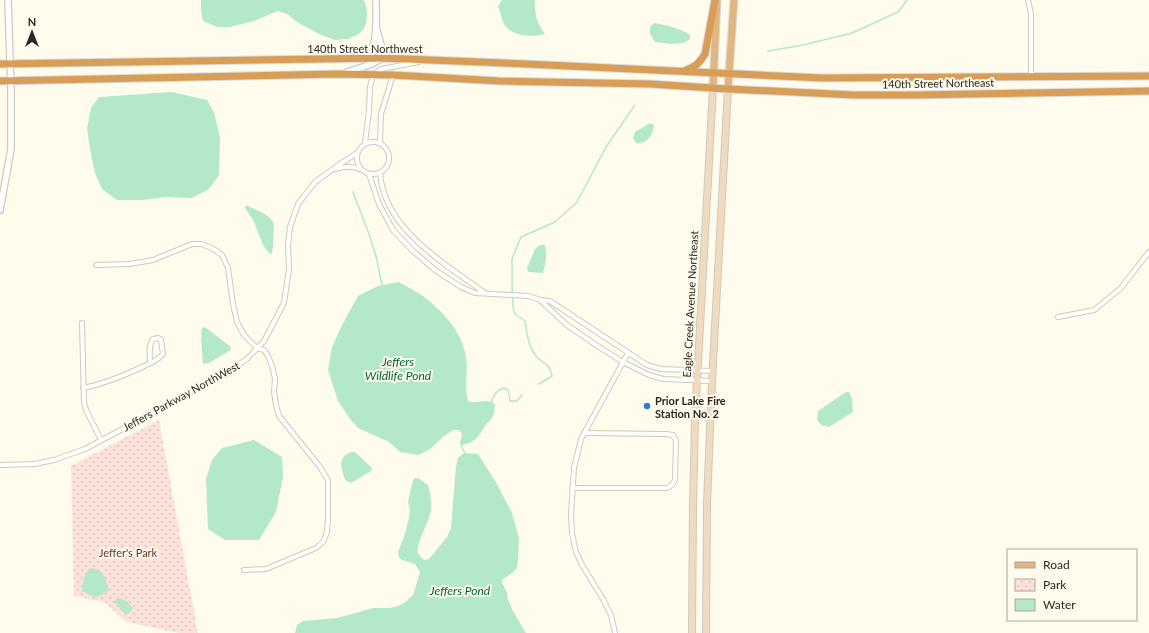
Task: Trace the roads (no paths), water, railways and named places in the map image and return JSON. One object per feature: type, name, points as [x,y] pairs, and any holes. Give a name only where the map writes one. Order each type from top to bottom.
[{"type":"highway","points":[[684,71],[701,62],[706,54],[716,0]]},
{"type":"highway","name":"140th Street Northwest","points":[[0,64],[382,58],[729,74]]},
{"type":"highway","points":[[0,81],[337,74],[650,84],[728,89]]},
{"type":"highway","name":"140th Street Northeast","points":[[729,74],[822,78],[1149,76]]},
{"type":"highway","name":"140th Street Northeast","points":[[728,89],[854,95],[1149,91]]},
{"type":"main road","name":"Eagle Creek Avenue Northeast","points":[[692,633],[693,508],[697,381],[714,73],[716,0]]},
{"type":"main road","points":[[706,633],[707,504],[712,371],[734,0]]},
{"type":"street","points":[[0,210],[11,149],[11,64],[8,0]]},
{"type":"street","points":[[363,58],[371,51],[373,45],[376,27],[376,0]]},
{"type":"street","points":[[1028,0],[1032,14],[1031,77]]},
{"type":"street","points":[[337,74],[358,70],[382,58],[381,45],[376,27]]},
{"type":"street","points":[[365,143],[370,87],[373,75],[381,69],[429,60]]},
{"type":"street","points":[[380,143],[381,114],[393,75]]},
{"type":"street","points":[[369,174],[380,172],[388,165],[389,155],[384,146],[380,143],[365,143],[360,147],[356,159],[357,164],[361,169],[369,174],[379,204],[393,230],[412,250],[435,270],[461,287],[475,293],[528,296],[540,300],[550,301],[647,365],[661,369],[712,371]]},
{"type":"street","name":"Jeffers Parkway NorthWest","points":[[0,465],[35,464],[54,460],[85,449],[224,374],[247,359],[264,341],[284,303],[289,269],[288,245],[290,227],[298,204],[315,182],[357,153]]},
{"type":"street","name":"Jeffers Parkway NorthWest","points":[[332,170],[348,166],[361,169]]},
{"type":"street","points":[[380,172],[381,183],[386,199],[401,224],[417,242],[465,280],[485,293]]},
{"type":"street","points":[[96,265],[130,264],[153,260],[192,244],[201,244],[212,248],[222,255],[228,268],[237,322],[244,335],[257,348],[264,350],[272,366],[274,392],[279,416],[320,467],[328,480],[328,519],[327,532],[324,542],[316,548],[266,568],[244,570]]},
{"type":"street","points":[[1058,317],[1094,310],[1120,289],[1149,252]]},
{"type":"street","points":[[540,300],[567,324],[600,347],[623,362],[649,375],[663,379],[712,381]]},
{"type":"street","points":[[82,323],[84,402],[86,410],[101,440]]},
{"type":"street","points":[[83,388],[97,385],[122,376],[158,360],[164,354],[161,340],[158,338],[153,339],[150,343],[150,363]]},
{"type":"street","points":[[615,633],[611,615],[606,604],[582,565],[576,552],[572,533],[572,488],[574,468],[581,438],[628,352]]},
{"type":"street","points":[[572,488],[667,488],[672,486],[675,480],[676,442],[673,436],[666,434],[584,433]]},
{"type":"water","points":[[201,0],[363,0],[365,2],[367,19],[364,28],[357,35],[349,39],[335,40],[321,35],[297,22],[287,14],[278,11],[254,21],[230,27],[217,27],[203,21]]},
{"type":"water","points":[[502,0],[535,0],[537,18],[545,34],[534,36],[521,35],[506,27],[498,6]]},
{"type":"water","points":[[654,23],[682,30],[690,35],[690,39],[684,43],[670,44],[655,42],[650,34],[650,27]]},
{"type":"water","points":[[172,92],[207,100],[214,112],[220,138],[219,175],[209,189],[192,198],[166,197],[142,200],[117,200],[102,189],[95,173],[87,128],[91,108],[99,97]]},
{"type":"water","points":[[650,123],[654,125],[651,136],[646,141],[636,143],[633,138],[635,132]]},
{"type":"water","points":[[246,205],[266,215],[274,224],[273,248],[271,255],[264,247],[253,220],[245,208]]},
{"type":"water","points":[[541,245],[545,245],[546,252],[543,273],[528,272],[527,268],[535,249]]},
{"type":"water","name":"Jeffers Wildlife Pond","points":[[399,282],[423,296],[436,307],[449,321],[459,336],[466,358],[466,389],[468,401],[488,401],[495,404],[493,417],[471,443],[461,446],[460,442],[462,434],[459,430],[453,430],[430,449],[419,455],[400,452],[389,442],[358,428],[338,401],[328,370],[332,347],[342,325],[358,296],[378,286]]},
{"type":"water","points":[[205,327],[230,346],[231,350],[209,363],[203,364],[201,339],[202,328]]},
{"type":"water","points":[[846,392],[849,392],[852,398],[853,412],[829,427],[821,425],[817,420],[818,411]]},
{"type":"water","points":[[254,440],[282,457],[283,477],[276,512],[259,540],[225,540],[208,529],[206,479],[212,460],[222,448]]},
{"type":"water","points":[[351,452],[355,452],[372,468],[371,471],[351,483],[345,480],[341,464],[343,457]]},
{"type":"water","name":"Jeffers Pond","points":[[464,453],[478,454],[497,484],[512,513],[519,538],[517,568],[502,580],[502,583],[507,592],[508,600],[513,611],[526,633],[295,633],[297,625],[303,621],[337,618],[373,608],[390,608],[404,603],[413,595],[420,572],[415,564],[399,558],[398,552],[409,518],[410,510],[408,502],[414,478],[418,478],[428,485],[431,501],[430,514],[418,550],[418,554],[424,560],[429,559],[447,537],[451,528],[456,466],[458,458]]},
{"type":"water","points":[[90,568],[101,572],[105,578],[109,590],[102,595],[93,596],[82,591],[83,581]]},
{"type":"water","points":[[116,599],[126,601],[133,609],[129,613],[124,613],[115,602]]},
{"type":"waterway","points":[[768,51],[803,45],[852,33],[898,12],[907,0]]},
{"type":"waterway","points":[[539,384],[552,376],[551,371],[547,365],[535,355],[528,339],[525,321],[515,314],[513,308],[512,259],[521,237],[555,222],[577,202],[606,147],[635,105]]},
{"type":"waterway","points":[[353,192],[376,256],[382,285]]},
{"type":"waterway","points":[[491,402],[494,395],[504,388],[508,390],[510,401],[517,401],[522,395]]},
{"type":"waterway","points":[[462,444],[461,446],[465,453]]},
{"type":"place","name":"Prior Lake Fire Station No. 2","points":[[647,406]]},
{"type":"park label","name":"Jeffer's Park","points":[[128,552]]}]
